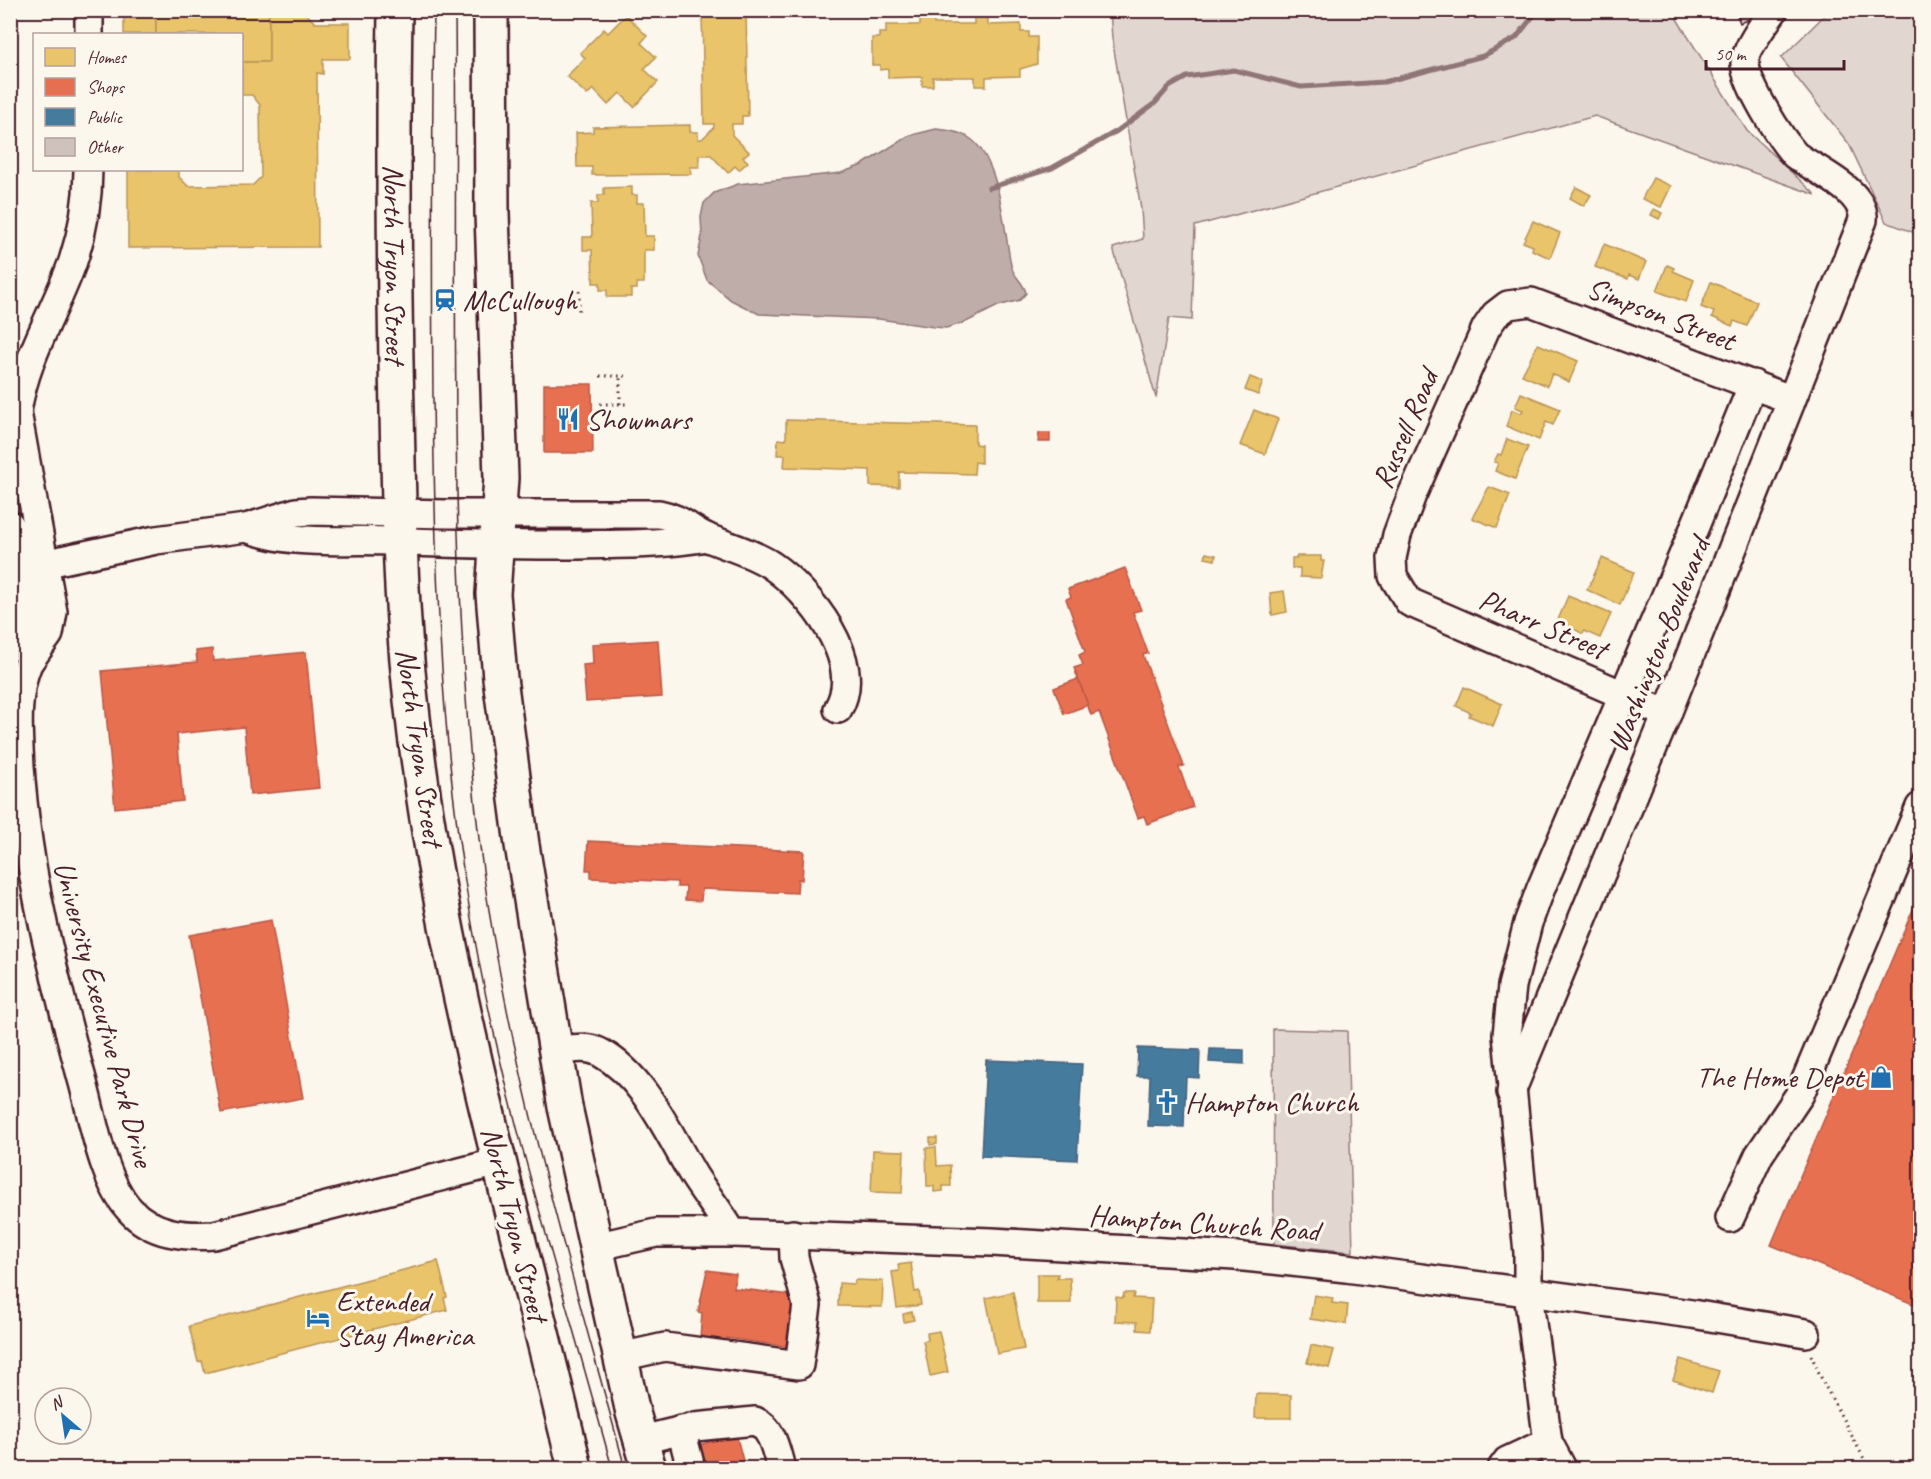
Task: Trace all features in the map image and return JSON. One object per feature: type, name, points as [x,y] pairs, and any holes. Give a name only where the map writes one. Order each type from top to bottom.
[{"type":"main road","name":"North Tryon Street","points":[[395,10],[393,223],[399,527],[401,590],[411,702],[424,794],[465,1021],[575,1468]]},
{"type":"main road","points":[[490,10],[492,213],[501,478],[494,594],[500,678],[522,845],[556,1051],[595,1247],[645,1454]]},
{"type":"street","points":[[88,10],[88,33]]},
{"type":"street","name":"Washington Boulevard","points":[[1511,1092],[1667,714],[1790,399],[1863,220],[1863,210],[1855,196],[1795,155],[1787,147],[1770,121],[1747,71],[1746,58],[1774,10]]},
{"type":"street","name":"University Executive Park Drive","points":[[28,663],[52,627],[46,563],[14,418],[26,372],[77,249],[87,200],[88,171]]},
{"type":"street","name":"Simpson Street","points":[[1508,305],[1522,302],[1541,305],[1790,399]]},
{"type":"street","name":"Russell Road","points":[[1399,589],[1393,576],[1392,558],[1412,495],[1486,328],[1495,315],[1508,305]]},
{"type":"street","name":"Washington Boulevard","points":[[1548,1442],[1528,1293],[1528,1253],[1507,1057],[1508,1017],[1512,986],[1528,923],[1753,384]]},
{"type":"street","points":[[15,570],[156,540],[246,528],[298,542],[399,527],[446,514],[659,514],[685,522],[706,537],[750,552],[773,566],[811,602],[840,648],[844,693],[838,709]]},
{"type":"street","name":"University Executive Park Drive","points":[[10,525],[15,570],[29,624],[28,663],[22,682],[19,734],[30,866],[60,997],[100,1144],[114,1187],[129,1209],[158,1229],[184,1235],[214,1234],[499,1162]]},
{"type":"street","points":[[399,527],[446,543],[496,545],[655,544],[706,537]]},
{"type":"street","name":"Pharr Street","points":[[1399,589],[1416,606],[1667,714]]},
{"type":"street","points":[[1730,1218],[1759,1155],[1800,1094],[1920,807]]},
{"type":"street","points":[[556,1051],[574,1048],[593,1050],[602,1054],[628,1076],[648,1100],[732,1233]]},
{"type":"street","name":"Hampton Church Road","points":[[595,1247],[656,1233],[732,1233],[1114,1248],[1235,1256],[1692,1314],[1806,1333]]},
{"type":"street","points":[[620,1357],[665,1347],[799,1365],[807,1305],[794,1258],[794,1234]]},
{"type":"street","points":[[645,1454],[681,1430],[749,1420],[761,1424],[774,1444],[781,1468]]},
{"type":"street","points":[[681,1430],[691,1468]]},
{"type":"street","points":[[1502,1468],[1507,1461],[1548,1442],[1562,1468]]},
{"type":"path","points":[[579,291],[579,314]]},
{"type":"path","points":[[600,376],[628,376]]},
{"type":"path","points":[[620,376],[620,404]]},
{"type":"path","points":[[600,404],[628,404]]},
{"type":"path","points":[[1806,1333],[1815,1366],[1869,1468]]},
{"type":"shaded area","points":[[1110,11],[1672,11],[1747,131],[1816,195],[1595,116],[1195,226],[1192,320],[1169,318],[1156,398],[1113,248],[1143,239],[1141,209],[1112,38]]},
{"type":"shaded area","points":[[1829,11],[1920,11],[1920,235],[1886,222],[1849,144],[1781,58]]},
{"type":"shaded area","points":[[936,129],[955,132],[971,139],[989,164],[1000,198],[1012,269],[1026,293],[1020,300],[998,306],[966,322],[946,328],[879,319],[759,314],[731,300],[707,280],[698,256],[702,236],[701,217],[704,203],[714,193],[738,184],[841,173],[862,165],[908,136]]},
{"type":"shaded area","points":[[1273,1029],[1347,1031],[1353,1252],[1274,1244]]},
{"type":"building: Homes","points":[[124,10],[156,10],[156,33],[124,33]]},
{"type":"building: Homes","points":[[156,10],[269,10],[269,62],[243,62],[243,33],[156,33]]},
{"type":"building: Homes","points":[[269,10],[303,10],[315,23],[350,23],[350,59],[323,59],[323,74],[317,73],[318,247],[128,248],[128,171],[179,171],[179,177],[188,186],[253,185],[261,177],[260,105],[252,95],[243,95],[243,62],[269,62]]},
{"type":"building: Homes","points":[[702,10],[746,10],[748,116],[742,116],[742,124],[732,124],[732,135],[749,152],[743,157],[748,162],[739,170],[735,166],[728,173],[711,155],[699,155],[699,167],[690,167],[691,174],[592,175],[592,167],[577,167],[576,133],[593,132],[593,127],[690,125],[690,132],[698,132],[698,139],[702,139],[714,127],[714,124],[704,124]]},
{"type":"building: Homes","points":[[626,15],[647,36],[641,43],[656,57],[644,69],[658,82],[634,107],[620,93],[608,105],[593,89],[587,95],[567,76],[585,58],[580,53],[604,29],[608,33]]},
{"type":"building: Homes","points":[[920,15],[934,15],[934,24],[974,24],[974,15],[988,15],[988,25],[1021,24],[1021,32],[1029,32],[1029,37],[1037,37],[1037,64],[1020,69],[1020,76],[986,77],[986,86],[975,86],[975,77],[933,77],[933,86],[922,86],[922,77],[888,78],[888,69],[880,70],[880,65],[872,65],[872,38],[879,38],[879,33],[886,33],[886,25],[920,25]]},
{"type":"building: Homes","points":[[1653,178],[1671,186],[1661,207],[1642,199]]},
{"type":"building: Homes","points":[[632,187],[632,195],[637,195],[637,203],[644,203],[645,236],[654,236],[654,250],[644,250],[644,283],[637,283],[637,289],[631,289],[631,297],[607,297],[607,290],[600,290],[600,283],[593,283],[592,250],[583,250],[583,237],[592,237],[591,203],[598,203],[598,195],[604,195],[604,188]]},
{"type":"building: Homes","points":[[1576,187],[1591,195],[1584,206],[1570,198]]},
{"type":"building: Homes","points":[[1654,209],[1662,213],[1659,219],[1651,215]]},
{"type":"building: Homes","points":[[1533,221],[1560,233],[1550,258],[1532,250],[1533,246],[1523,242]]},
{"type":"building: Homes","points":[[1604,244],[1646,262],[1639,279],[1629,275],[1628,279],[1595,267]]},
{"type":"building: Homes","points":[[1667,265],[1674,268],[1673,271],[1694,280],[1686,302],[1657,291]]},
{"type":"building: Homes","points":[[1711,282],[1757,302],[1747,326],[1734,321],[1732,326],[1712,317],[1714,312],[1701,307]]},
{"type":"building: Homes","points":[[1538,344],[1578,361],[1569,382],[1552,374],[1547,386],[1522,375]]},
{"type":"building: Homes","points":[[1250,377],[1263,382],[1258,395],[1245,390]]},
{"type":"building: Homes","points":[[1521,393],[1560,409],[1553,425],[1546,422],[1539,440],[1506,426],[1512,410],[1521,413],[1523,410],[1515,407]]},
{"type":"building: Homes","points":[[1254,410],[1278,419],[1265,454],[1240,445]]},
{"type":"building: Homes","points":[[786,420],[975,425],[975,444],[981,445],[981,463],[975,462],[974,474],[899,472],[899,487],[870,486],[870,470],[784,467],[785,455],[777,455],[778,439],[786,440]]},
{"type":"building: Homes","points":[[1507,439],[1528,447],[1515,479],[1495,471],[1498,463],[1494,462],[1498,454],[1501,455]]},
{"type":"building: Homes","points":[[1489,487],[1510,495],[1497,528],[1472,518]]},
{"type":"building: Homes","points":[[1206,553],[1216,555],[1215,560],[1205,558]]},
{"type":"building: Homes","points":[[1297,556],[1321,556],[1321,561],[1324,561],[1321,578],[1300,577],[1300,568],[1292,568],[1292,558],[1297,558]]},
{"type":"building: Homes","points":[[1602,558],[1634,572],[1620,605],[1587,590]]},
{"type":"building: Homes","points":[[1284,591],[1287,612],[1272,615],[1270,593]]},
{"type":"building: Homes","points":[[1568,596],[1611,614],[1600,638],[1584,631],[1583,634],[1558,620]]},
{"type":"building: Homes","points":[[1464,687],[1502,704],[1493,726],[1469,716],[1471,713],[1456,706]]},
{"type":"building: Homes","points":[[930,1138],[937,1138],[937,1144],[930,1145]]},
{"type":"building: Homes","points":[[936,1147],[937,1166],[950,1165],[951,1186],[943,1186],[943,1191],[934,1192],[934,1186],[927,1186],[926,1148]]},
{"type":"building: Homes","points":[[873,1150],[904,1151],[902,1193],[871,1192]]},
{"type":"building: Homes","name":"Extended Stay America","points":[[438,1261],[447,1297],[444,1298],[447,1310],[205,1373],[202,1361],[198,1362],[189,1326]]},
{"type":"building: Homes","points":[[911,1263],[915,1292],[919,1291],[921,1305],[897,1308],[892,1272],[899,1271],[898,1265]]},
{"type":"building: Homes","points":[[1037,1274],[1058,1274],[1057,1278],[1070,1278],[1071,1303],[1037,1303]]},
{"type":"building: Homes","points":[[855,1280],[883,1281],[882,1307],[838,1306],[839,1283],[854,1284]]},
{"type":"building: Homes","points":[[1013,1292],[1024,1349],[997,1354],[986,1298]]},
{"type":"building: Homes","points":[[1124,1293],[1134,1293],[1133,1298],[1152,1299],[1150,1331],[1137,1330],[1137,1322],[1115,1321],[1116,1297],[1123,1298]]},
{"type":"building: Homes","points":[[1314,1295],[1333,1298],[1332,1303],[1348,1305],[1346,1324],[1310,1319]]},
{"type":"building: Homes","points":[[912,1312],[914,1320],[904,1322],[903,1314]]},
{"type":"building: Homes","points":[[939,1331],[948,1372],[930,1376],[923,1341],[928,1340],[927,1333]]},
{"type":"building: Homes","points":[[1311,1345],[1334,1350],[1329,1368],[1307,1363]]},
{"type":"building: Homes","points":[[1680,1359],[1719,1371],[1712,1393],[1673,1380]]},
{"type":"building: Homes","points":[[1256,1394],[1291,1395],[1291,1418],[1255,1418]]},
{"type":"building: Shops","name":"Showmars","points":[[544,384],[592,384],[593,453],[544,453]]},
{"type":"building: Shops","points":[[1039,433],[1050,433],[1050,442],[1038,442]]},
{"type":"building: Shops","points":[[1125,568],[1141,610],[1133,612],[1148,653],[1143,655],[1184,766],[1179,767],[1193,807],[1147,824],[1144,816],[1138,818],[1099,712],[1091,715],[1074,668],[1083,665],[1079,655],[1085,652],[1066,599],[1071,597],[1068,589]]},
{"type":"building: Shops","points":[[658,640],[662,697],[586,702],[583,665],[593,664],[592,644]]},
{"type":"building: Shops","points":[[212,649],[213,661],[306,652],[319,788],[250,795],[244,727],[177,734],[183,801],[115,808],[102,671],[197,662],[196,651]]},
{"type":"building: Shops","points":[[1078,679],[1088,705],[1064,714],[1054,688]]},
{"type":"building: Shops","points":[[588,841],[804,851],[802,880],[798,879],[797,893],[702,889],[701,901],[685,900],[686,887],[677,887],[677,882],[591,878],[591,870],[586,870]]},
{"type":"building: Shops","name":"The Home Depot","points":[[1914,907],[1920,910],[1920,1307],[1771,1245]]},
{"type":"building: Shops","points":[[271,920],[303,1098],[221,1113],[189,935]]},
{"type":"building: Shops","points":[[707,1270],[736,1274],[734,1288],[798,1296],[791,1347],[727,1338],[723,1366],[698,1362],[702,1313],[698,1312]]},
{"type":"building: Shops","points":[[736,1434],[745,1468],[706,1468],[699,1445]]},
{"type":"building: Public","name":"Hampton Church","points":[[1138,1048],[1200,1050],[1199,1078],[1186,1077],[1184,1127],[1148,1126],[1150,1076],[1137,1076]]},
{"type":"building: Public","points":[[1210,1049],[1244,1050],[1244,1064],[1209,1062]]},
{"type":"building: Public","points":[[986,1060],[1082,1064],[1077,1160],[981,1156]]},
{"type":"building: Other","points":[[1735,10],[1765,10],[1765,12],[1740,23]]},
{"type":"waterway","points":[[989,188],[1052,168],[1117,131],[1155,103],[1169,87],[1187,77],[1234,70],[1301,87],[1384,82],[1483,56],[1516,38],[1538,10]]},
{"type":"tram line","points":[[434,10],[432,300],[435,523],[441,649],[451,775],[468,900],[496,1044],[532,1186],[612,1468]]},
{"type":"tram line","points":[[455,10],[458,539],[470,750],[481,855],[507,1011],[524,1088],[562,1240],[625,1468]]},
{"type":"place","name":"McCullough","points":[[445,300]]},
{"type":"place","name":"Showmars","points":[[568,419]]},
{"type":"place","name":"The Home Depot","points":[[1881,1077]]},
{"type":"place","name":"Hampton Church","points":[[1167,1102]]},
{"type":"place","name":"Extended Stay America","points":[[318,1318]]}]
